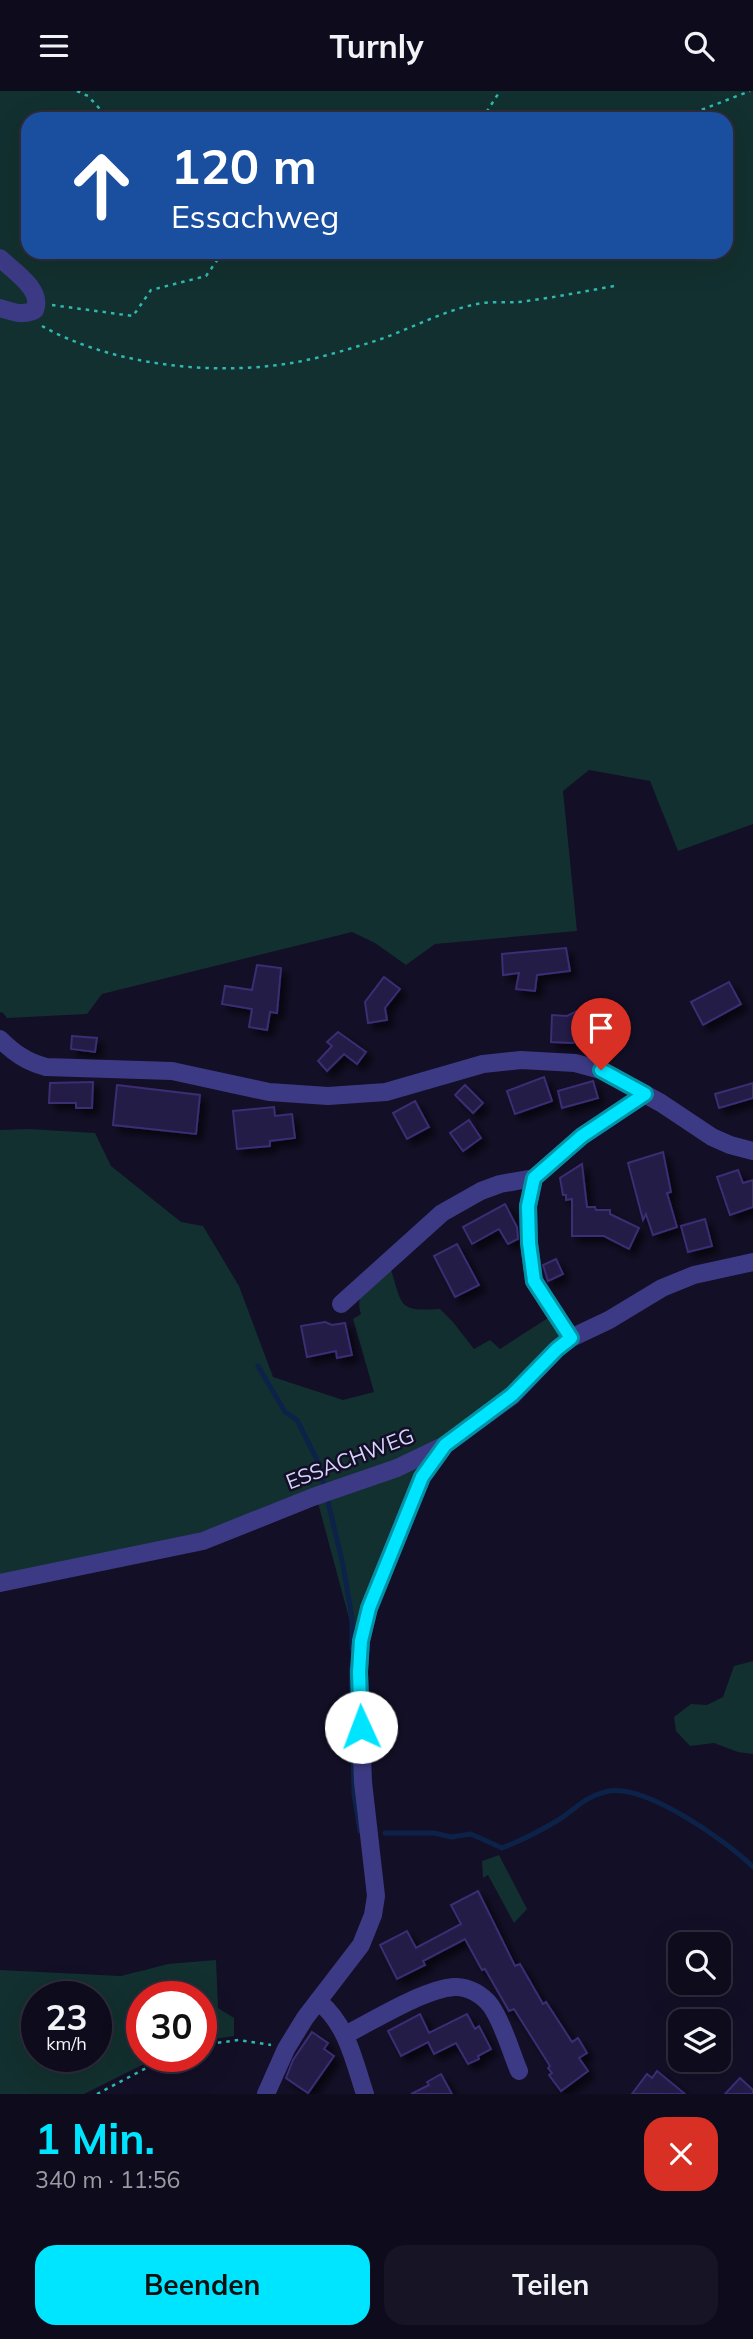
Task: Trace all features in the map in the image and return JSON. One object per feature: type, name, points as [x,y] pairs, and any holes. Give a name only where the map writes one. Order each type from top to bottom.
[{"type":"street","points":[[0,258],[32,289],[38,303],[35,310],[21,314],[0,308]]},
{"type":"street","points":[[0,1039],[30,1062],[46,1067],[172,1071],[269,1092],[328,1096],[375,1093],[483,1064],[550,1061],[575,1063],[601,1070],[691,1121],[712,1136],[730,1145],[753,1151]]},
{"type":"street","points":[[341,1304],[442,1213],[481,1191],[500,1184],[534,1178],[582,1136],[645,1094]]},
{"type":"street","points":[[534,1178],[528,1206],[534,1281],[571,1338]]},
{"type":"street","name":"ESSACHWEG","points":[[0,1583],[203,1541],[397,1468],[445,1445],[512,1395],[571,1338],[662,1288],[694,1275],[753,1262]]},
{"type":"street","points":[[266,2094],[286,2049],[305,2018],[361,1945],[373,1915],[376,1896],[363,1782],[359,1672],[361,1641],[369,1608],[422,1477],[445,1445]]},
{"type":"street","points":[[345,2035],[428,1994],[454,1986],[481,1995],[492,2007],[519,2071]]},
{"type":"street","points":[[318,2001],[332,2012],[345,2035],[365,2094]]},
{"type":"path","points":[[77,91],[88,96],[103,112]]},
{"type":"path","points":[[486,112],[500,91]]},
{"type":"path","points":[[696,112],[750,91]]},
{"type":"path","points":[[38,303],[133,316],[151,290],[206,276],[218,259]]},
{"type":"path","points":[[21,314],[81,345],[136,359],[209,368],[238,368],[271,366],[318,357],[376,341],[478,303],[516,302],[614,286]]},
{"type":"path","points":[[217,2043],[239,2040],[286,2049]]},
{"type":"path","points":[[97,2094],[139,2072]]},
{"type":"green space","points":[[0,91],[753,91],[753,824],[678,851],[650,781],[589,770],[563,791],[577,931],[435,944],[406,965],[375,943],[352,932],[102,994],[87,1014],[7,1018],[0,1012]]},
{"type":"green space","points":[[0,1130],[95,1133],[111,1166],[181,1222],[203,1226],[239,1286],[273,1377],[343,1400],[374,1392],[353,1319],[361,1314],[360,1299],[366,1287],[390,1267],[403,1303],[415,1309],[440,1309],[474,1349],[490,1340],[500,1349],[551,1316],[561,1334],[535,1367],[448,1435],[369,1473],[226,1527],[0,1578]]},
{"type":"green space","points":[[430,1454],[357,1627],[352,1629],[318,1503]]},
{"type":"green space","points":[[753,1661],[753,1754],[738,1752],[714,1743],[690,1746],[676,1731],[674,1717],[691,1704],[707,1705],[723,1697],[734,1666]]},
{"type":"green space","points":[[499,1855],[527,1909],[514,1923],[488,1875],[483,1878],[482,1861]]},
{"type":"green space","points":[[216,1960],[217,1981],[126,1981],[128,2072],[84,2094],[0,2094],[0,1970],[121,1976],[168,1964]]},
{"type":"green space","points":[[217,1984],[218,2008],[234,2018],[234,2036],[217,2039]]},
{"type":"building","points":[[566,948],[570,971],[537,975],[535,991],[516,989],[519,973],[503,975],[502,954]]},
{"type":"building","points":[[257,965],[281,968],[277,1013],[270,1012],[267,1030],[249,1027],[252,1009],[222,1004],[225,986],[252,990]]},
{"type":"building","points":[[384,977],[400,989],[385,1008],[387,1020],[368,1023],[365,1002]]},
{"type":"building","points":[[729,982],[741,1004],[703,1025],[691,1002]]},
{"type":"building","points":[[581,1009],[593,1032],[573,1043],[551,1042],[552,1015],[567,1016]]},
{"type":"building","points":[[338,1032],[366,1052],[357,1064],[344,1054],[327,1071],[318,1061],[332,1046],[327,1042]]},
{"type":"building","points":[[72,1036],[97,1038],[95,1052],[71,1049]]},
{"type":"building","points":[[544,1077],[552,1101],[515,1114],[507,1091]]},
{"type":"building","points":[[593,1081],[598,1098],[562,1108],[558,1091]]},
{"type":"building","points":[[93,1082],[92,1108],[76,1108],[76,1103],[49,1103],[50,1083]]},
{"type":"building","points":[[753,1083],[753,1098],[719,1108],[715,1094]]},
{"type":"building","points":[[117,1085],[200,1095],[196,1134],[113,1125]]},
{"type":"building","points":[[465,1085],[483,1103],[473,1113],[455,1095]]},
{"type":"building","points":[[415,1101],[429,1127],[407,1139],[393,1113]]},
{"type":"building","points":[[274,1107],[275,1116],[292,1114],[295,1138],[270,1141],[270,1146],[237,1149],[233,1111]]},
{"type":"building","points":[[469,1120],[481,1138],[463,1151],[450,1133]]},
{"type":"building","points":[[663,1152],[671,1192],[667,1193],[677,1227],[653,1235],[646,1214],[643,1220],[628,1163]]},
{"type":"building","points":[[582,1164],[587,1207],[610,1210],[610,1214],[639,1228],[629,1249],[604,1236],[572,1236],[572,1199],[566,1200],[566,1195],[563,1195],[560,1178]]},
{"type":"building","points":[[738,1170],[743,1183],[753,1180],[753,1207],[730,1215],[717,1177]]},
{"type":"building","points":[[505,1204],[517,1227],[518,1239],[508,1244],[499,1229],[472,1244],[463,1227]]},
{"type":"building","points":[[705,1219],[712,1246],[688,1252],[681,1226]]},
{"type":"building","points":[[457,1244],[479,1285],[455,1297],[434,1256]]},
{"type":"building","points":[[556,1259],[563,1274],[548,1281],[543,1265]]},
{"type":"building","points":[[325,1322],[332,1325],[345,1323],[352,1355],[337,1358],[336,1351],[307,1357],[301,1326]]},
{"type":"building","points":[[478,1891],[515,1966],[520,1964],[543,2004],[546,2002],[572,2042],[578,2038],[587,2053],[579,2058],[588,2071],[561,2091],[549,2075],[552,2073],[548,2068],[550,2066],[514,2009],[509,2011],[465,1939],[423,1961],[425,1965],[397,1979],[380,1945],[407,1931],[416,1948],[461,1924],[451,1905]]},
{"type":"building","points":[[420,2014],[429,2033],[467,2014],[475,2029],[479,2026],[491,2049],[468,2064],[456,2043],[434,2054],[428,2042],[401,2056],[388,2031]]},
{"type":"building","points":[[312,2032],[328,2043],[324,2049],[334,2056],[308,2093],[286,2078],[293,2060]]},
{"type":"building","points":[[657,2071],[685,2094],[632,2094],[647,2074],[652,2078]]},
{"type":"building","points":[[441,2074],[452,2094],[411,2094],[429,2085],[427,2082]]},
{"type":"building","points":[[740,2078],[753,2090],[753,2094],[725,2094]]},
{"type":"waterway","points":[[258,1366],[285,1412],[297,1420],[319,1464],[343,1565],[352,1618],[352,1649]]},
{"type":"waterway","points":[[351,1669],[352,1705]]},
{"type":"waterway","points":[[353,1753],[354,1794],[360,1831]]},
{"type":"waterway","points":[[385,1833],[434,1833],[451,1837],[471,1834],[502,1848],[549,1826],[590,1798],[605,1792],[621,1791],[640,1795],[683,1816],[705,1829],[753,1867]]},
{"type":"route","points":[[361,1727],[361,1641],[369,1608],[422,1477],[445,1445],[512,1395],[571,1338],[534,1281],[528,1206],[534,1178],[582,1136],[645,1094],[601,1070]]}]
